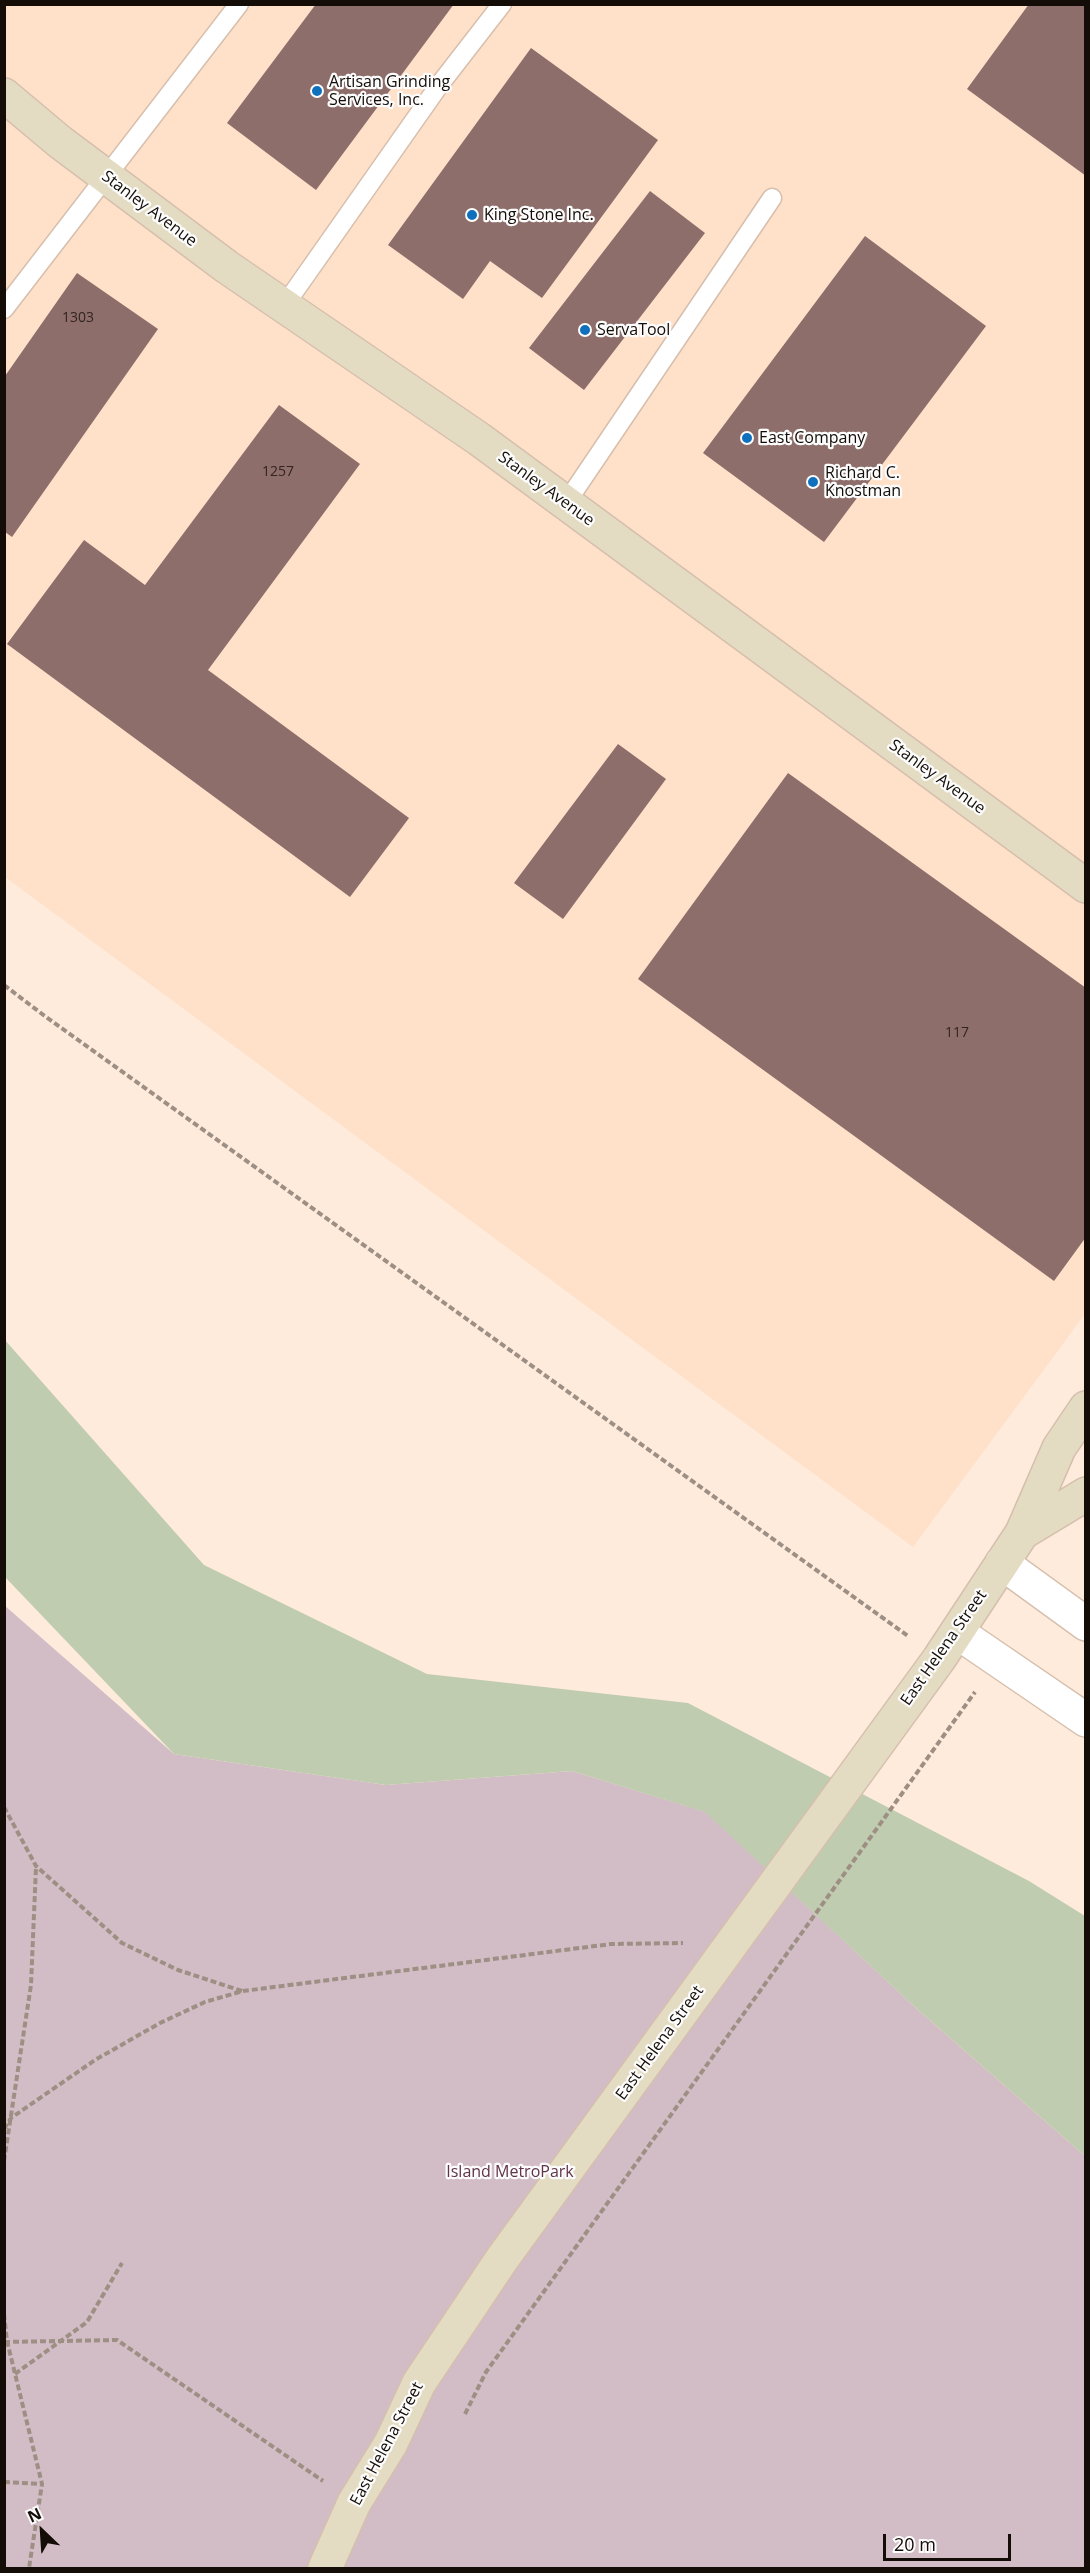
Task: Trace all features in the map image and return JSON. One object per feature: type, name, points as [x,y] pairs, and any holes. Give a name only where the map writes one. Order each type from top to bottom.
[{"type":"street","name":"Stanley Avenue","points":[[4,95],[60,142],[226,267],[479,439],[1086,886]]},
{"type":"street","name":"East Helena Street","points":[[325,2568],[354,2503],[391,2443],[419,2383],[502,2259],[940,1657],[1022,1533],[1059,1448],[1086,1408]]},
{"type":"street","name":"East Helena Street","points":[[1022,1533],[1086,1494]]},
{"type":"street","points":[[1002,1563],[1086,1624]]},
{"type":"street","points":[[940,1657],[1086,1720]]},
{"type":"lane","points":[[4,309],[239,4]]},
{"type":"lane","points":[[284,306],[440,84],[502,4]]},
{"type":"lane","points":[[566,503],[772,198]]},
{"type":"path","points":[[4,985],[940,1657]]},
{"type":"path","points":[[465,2414],[486,2372],[980,1684]]},
{"type":"path","points":[[4,1807],[36,1866],[122,1943],[178,1970],[243,1991]]},
{"type":"path","points":[[4,2161],[31,1985],[36,1866]]},
{"type":"path","points":[[4,2129],[11,2118],[95,2060],[160,2023],[205,2002],[243,1991],[611,1944],[734,1942]]},
{"type":"path","points":[[15,2373],[87,2322],[122,2263]]},
{"type":"path","points":[[4,2314],[6,2342],[42,2484],[28,2568]]},
{"type":"path","points":[[6,2342],[117,2340],[354,2503]]},
{"type":"path","points":[[4,2482],[42,2484]]},
{"type":"shaded area","points":[[5,5],[1085,5],[1085,1314],[913,1547],[5,877]]},
{"type":"shaded area","points":[[4,1339],[204,1565],[427,1674],[688,1703],[1029,1881],[1085,1916],[1085,2156],[917,2009],[705,1812],[572,1771],[386,1785],[174,1754],[5,1577]]},
{"type":"green space","name":"Island MetroPark","points":[[4,1605],[174,1754],[386,1785],[572,1771],[706,1812],[917,2009],[1085,2156],[1085,2568],[5,2568]]},
{"type":"building","points":[[316,4],[454,4],[316,190],[227,123]]},
{"type":"building","points":[[1029,4],[1086,4],[1086,176],[967,89]]},
{"type":"building","points":[[531,48],[658,140],[542,298],[490,261],[463,299],[388,245]]},
{"type":"building","points":[[650,191],[705,233],[584,390],[529,348]]},
{"type":"building","points":[[865,236],[986,326],[824,542],[703,453]]},
{"type":"building","points":[[77,273],[158,329],[12,537],[5,532],[5,376]]},
{"type":"building","points":[[279,405],[360,464],[208,670],[409,818],[350,897],[7,644],[84,540],[145,585]]},
{"type":"building","points":[[618,744],[666,779],[563,919],[514,883]]},
{"type":"building","points":[[788,773],[1086,988],[1086,1237],[1054,1281],[638,979]]},
{"type":"place","name":"Artisan Grinding Services, Inc.","points":[[317,91]]},
{"type":"place","name":"King Stone Inc.","points":[[472,215]]},
{"type":"place","name":"ServaTool","points":[[585,330]]},
{"type":"place","name":"East Company","points":[[747,438]]},
{"type":"place","name":"Richard C. Knostman","points":[[813,482]]}]
